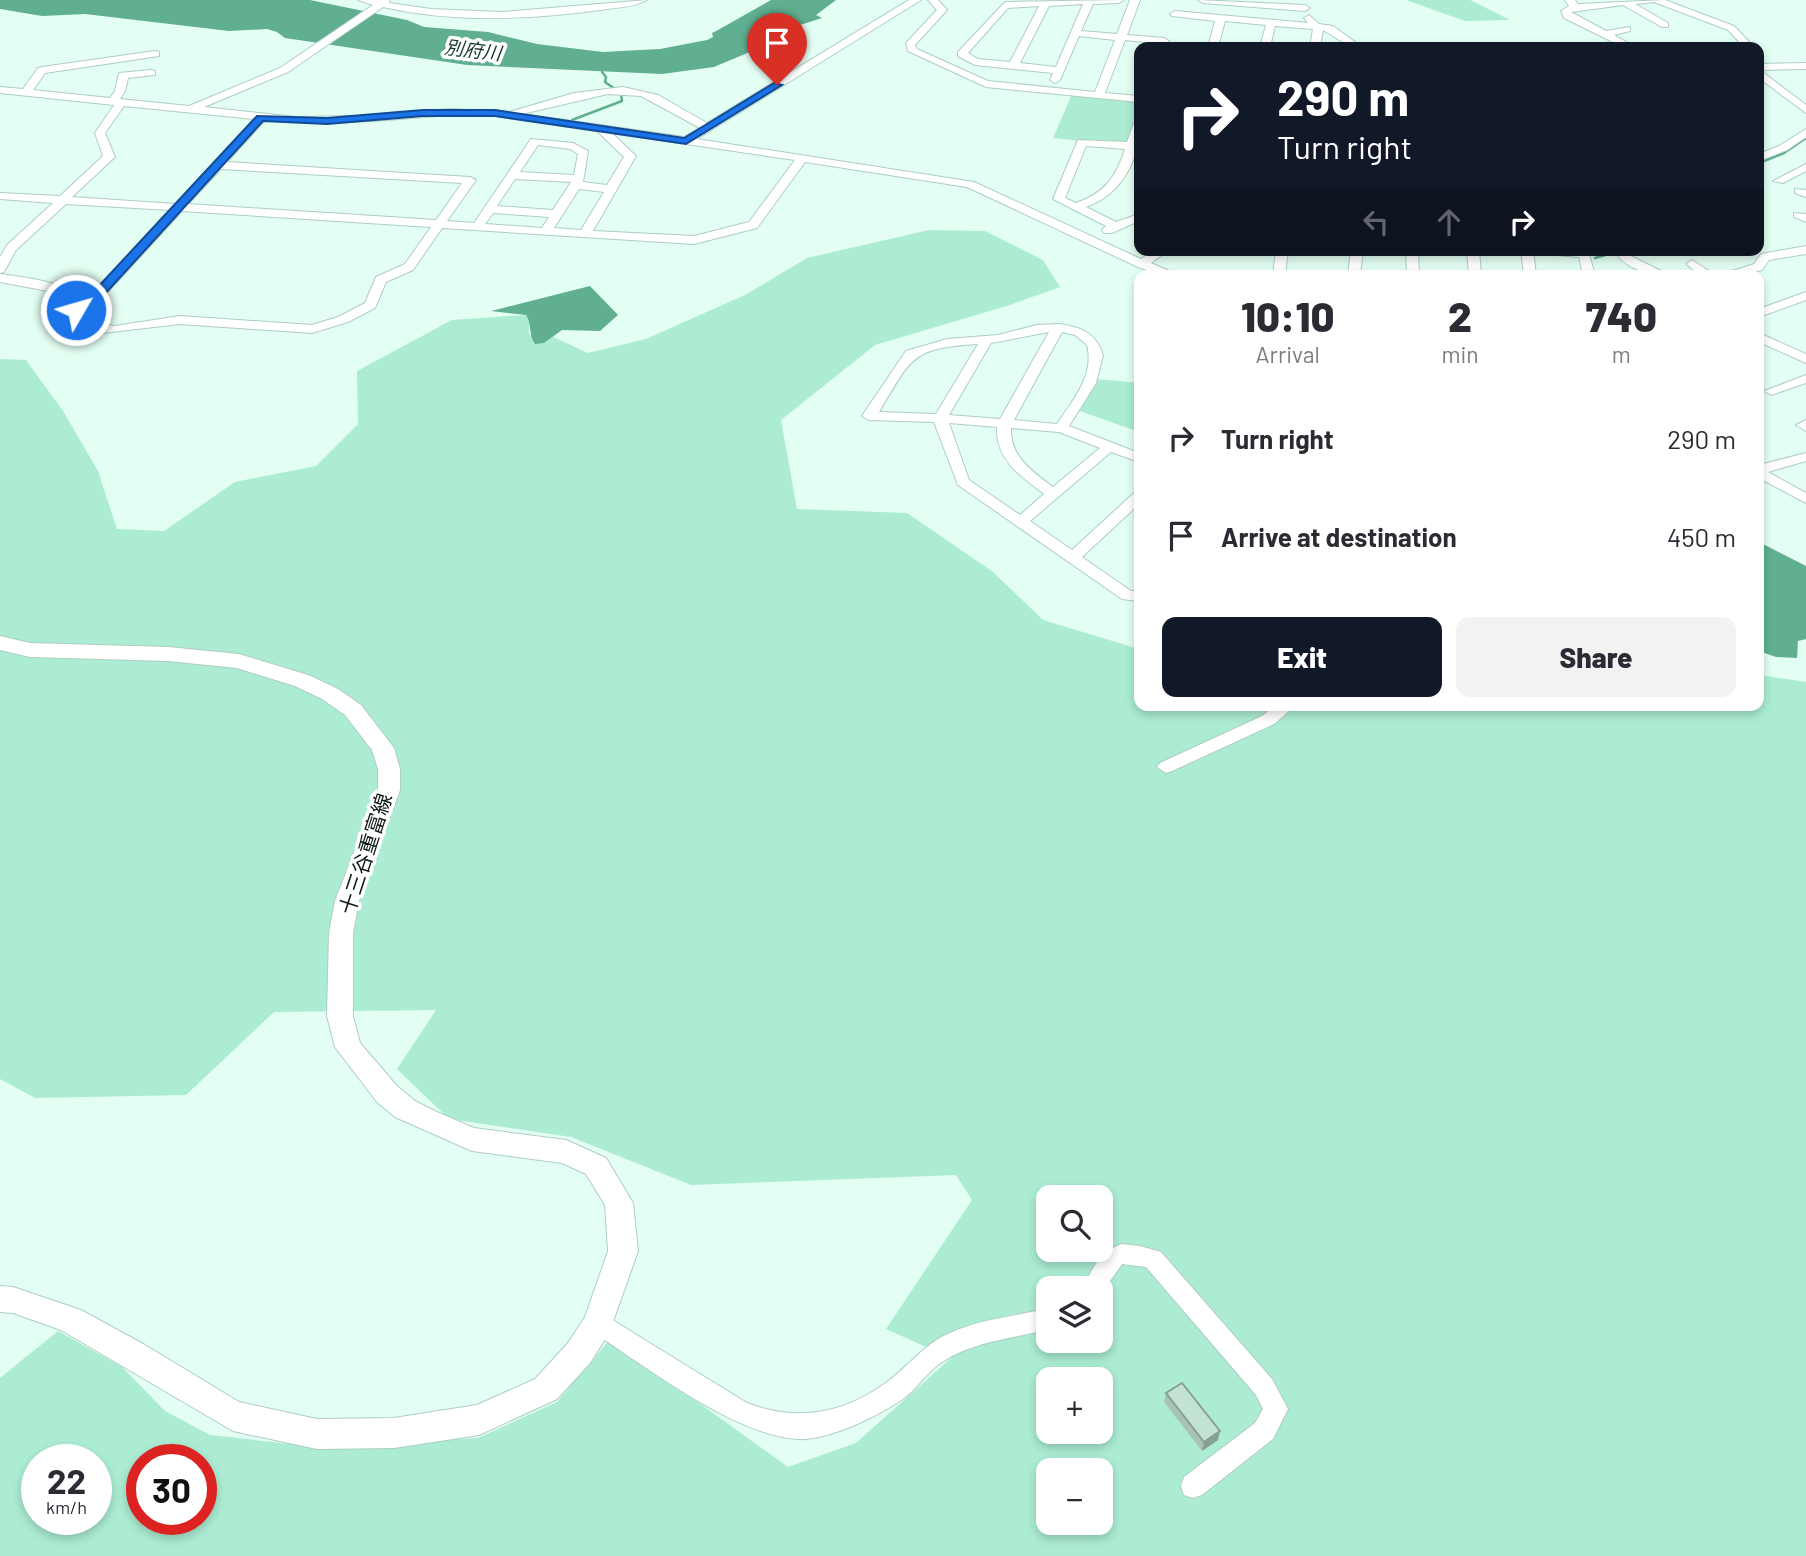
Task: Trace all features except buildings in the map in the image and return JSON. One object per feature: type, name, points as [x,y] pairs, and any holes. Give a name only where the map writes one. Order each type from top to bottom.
[{"type":"main road","name":"十三谷重富線","points":[[0,643],[30,650],[168,654],[239,661],[269,669],[321,690],[353,710],[383,748],[389,769],[389,790],[347,901],[341,933],[340,1016],[348,1047],[387,1094],[427,1120],[472,1139],[566,1152],[596,1166],[619,1203],[623,1251],[598,1323],[579,1353],[546,1389],[479,1420],[394,1433],[317,1434],[233,1416],[134,1354],[70,1320],[13,1300],[0,1299]]},
{"type":"street","points":[[363,0],[422,12],[494,15],[557,12],[642,0]]},
{"type":"street","points":[[686,141],[916,0]]},
{"type":"street","points":[[933,0],[940,6],[939,15],[909,48],[986,84],[1134,98]]},
{"type":"street","points":[[1059,70],[975,62],[962,54],[1005,5],[1119,0]]},
{"type":"street","points":[[1099,95],[1119,36],[1135,0]]},
{"type":"street","points":[[1168,31],[1180,0]]},
{"type":"street","points":[[1203,0],[1309,4],[1318,29],[1316,42]]},
{"type":"street","points":[[1614,42],[1567,16],[1566,11],[1572,3],[1654,0],[1731,28],[1744,42]]},
{"type":"street","points":[[1051,90],[1089,2]]},
{"type":"street","points":[[1621,2],[1665,25]]},
{"type":"street","points":[[1013,66],[1046,3]]},
{"type":"street","points":[[188,110],[284,70],[381,5]]},
{"type":"street","points":[[1075,33],[1119,36],[1168,31],[1221,18],[1330,28],[1350,42]]},
{"type":"street","points":[[1214,42],[1221,18]]},
{"type":"street","points":[[1266,42],[1271,23]]},
{"type":"street","points":[[1602,35],[1627,29]]},
{"type":"street","points":[[26,93],[42,70],[155,54]]},
{"type":"street","points":[[1764,68],[1806,66]]},
{"type":"street","points":[[1764,72],[1806,110]]},
{"type":"street","points":[[0,269],[11,248],[108,158],[100,133],[117,101],[123,75],[151,73]]},
{"type":"street","points":[[0,90],[261,118],[327,121],[450,112],[506,115],[970,184],[1158,270]]},
{"type":"street","points":[[506,115],[596,93],[626,90],[655,98],[708,128]]},
{"type":"street","points":[[76,310],[89,305],[261,118]]},
{"type":"street","points":[[585,234],[630,156],[601,129]]},
{"type":"street","points":[[1764,153],[1806,132]]},
{"type":"street","points":[[1076,207],[1118,186],[1134,136]]},
{"type":"street","points":[[478,226],[492,209],[535,141],[573,146],[584,153],[577,182],[546,231]]},
{"type":"street","points":[[1117,227],[1059,199],[1082,142],[1130,146]]},
{"type":"street","points":[[0,196],[694,240],[753,225],[802,158]]},
{"type":"street","points":[[0,278],[64,293],[76,301],[74,319],[85,326],[127,331],[180,320],[312,329],[342,322],[372,305],[380,280],[391,272],[409,267],[470,180],[218,165]]},
{"type":"street","points":[[1779,181],[1806,167]]},
{"type":"street","points":[[1123,173],[1134,174]]},
{"type":"street","points":[[512,175],[577,182],[610,189]]},
{"type":"street","points":[[492,209],[555,214]]},
{"type":"street","points":[[1089,239],[1134,218]]},
{"type":"street","points":[[1746,270],[1758,267],[1765,257],[1806,250]]},
{"type":"street","points":[[1142,264],[1154,256]]},
{"type":"street","points":[[1624,256],[1650,270]]},
{"type":"street","points":[[1692,264],[1701,270]]},
{"type":"street","points":[[1764,312],[1803,300]]},
{"type":"street","points":[[1061,428],[1090,381],[1096,366],[1090,338],[1083,332],[1056,329],[1039,329],[986,341],[946,341],[908,355],[869,416],[1061,428],[1134,456]]},
{"type":"street","points":[[1053,494],[1012,461],[1004,446],[1003,425],[1056,329]]},
{"type":"street","points":[[1764,339],[1806,359]]},
{"type":"street","points":[[940,419],[986,341]]},
{"type":"street","points":[[1764,352],[1780,347]]},
{"type":"street","points":[[1772,391],[1806,379]]},
{"type":"street","points":[[940,419],[963,482],[1073,558],[1134,592]]},
{"type":"street","points":[[1020,522],[1109,447]]},
{"type":"street","points":[[1764,469],[1806,457]]},
{"type":"street","points":[[1764,473],[1806,499]]},
{"type":"street","points":[[1073,558],[1134,501]]},
{"type":"street","points":[[1166,767],[1268,720],[1280,711]]},
{"type":"street","points":[[1100,1276],[1109,1259],[1127,1252],[1153,1259],[1264,1387],[1276,1409],[1264,1431],[1193,1486]]},
{"type":"street","points":[[598,1323],[739,1412],[771,1424],[806,1427],[854,1414],[896,1390],[929,1358],[956,1341],[1036,1322]]},
{"type":"shaded area","points":[[1406,0],[1470,0],[1510,20],[1465,21]]},
{"type":"shaded area","points":[[1073,92],[1134,98],[1134,136],[1130,146],[1053,138]]},
{"type":"shaded area","points":[[929,230],[985,231],[1043,260],[1060,287],[1010,305],[875,345],[781,420],[797,509],[907,513],[993,572],[1043,620],[1134,647],[1134,711],[1764,711],[1764,676],[1806,682],[1806,1556],[0,1556],[0,1378],[58,1331],[122,1367],[165,1411],[210,1435],[309,1446],[478,1438],[557,1402],[610,1339],[788,1467],[856,1443],[951,1358],[886,1329],[972,1200],[956,1175],[691,1185],[571,1137],[449,1119],[397,1069],[436,1010],[274,1012],[186,1095],[35,1098],[0,1079],[0,359],[26,360],[63,411],[98,471],[117,529],[164,531],[235,482],[316,466],[358,424],[357,371],[452,320],[526,315],[529,319],[529,334],[544,343],[551,336],[588,353],[646,339],[747,294],[807,258]]},
{"type":"shaded area","points":[[1095,379],[1134,383],[1134,430],[1077,410]]},
{"type":"water","name":"別府川","points":[[0,0],[310,0],[407,20],[424,27],[488,32],[537,44],[603,52],[660,49],[707,40],[713,37],[712,33],[771,0],[836,0],[816,15],[822,18],[794,27],[791,29],[793,34],[714,67],[662,74],[467,65],[285,38],[267,29],[229,31],[85,14],[42,16],[0,9]]},
{"type":"water","points":[[590,286],[618,315],[600,331],[562,330],[544,343],[535,344],[526,315],[491,311]]},
{"type":"water","points":[[1764,545],[1806,566],[1806,639],[1798,641],[1797,658],[1776,657],[1764,653]]},
{"type":"waterway","points":[[602,72],[606,77],[605,82],[615,89]]},
{"type":"waterway","points":[[572,120],[622,101],[621,94]]},
{"type":"waterway","points":[[1764,161],[1784,153],[1806,138]]},
{"type":"waterway","points":[[1595,258],[1602,256]]},
{"type":"route","points":[[76,310],[89,305],[261,118],[327,121],[423,113],[495,113],[686,141],[777,85]]}]
